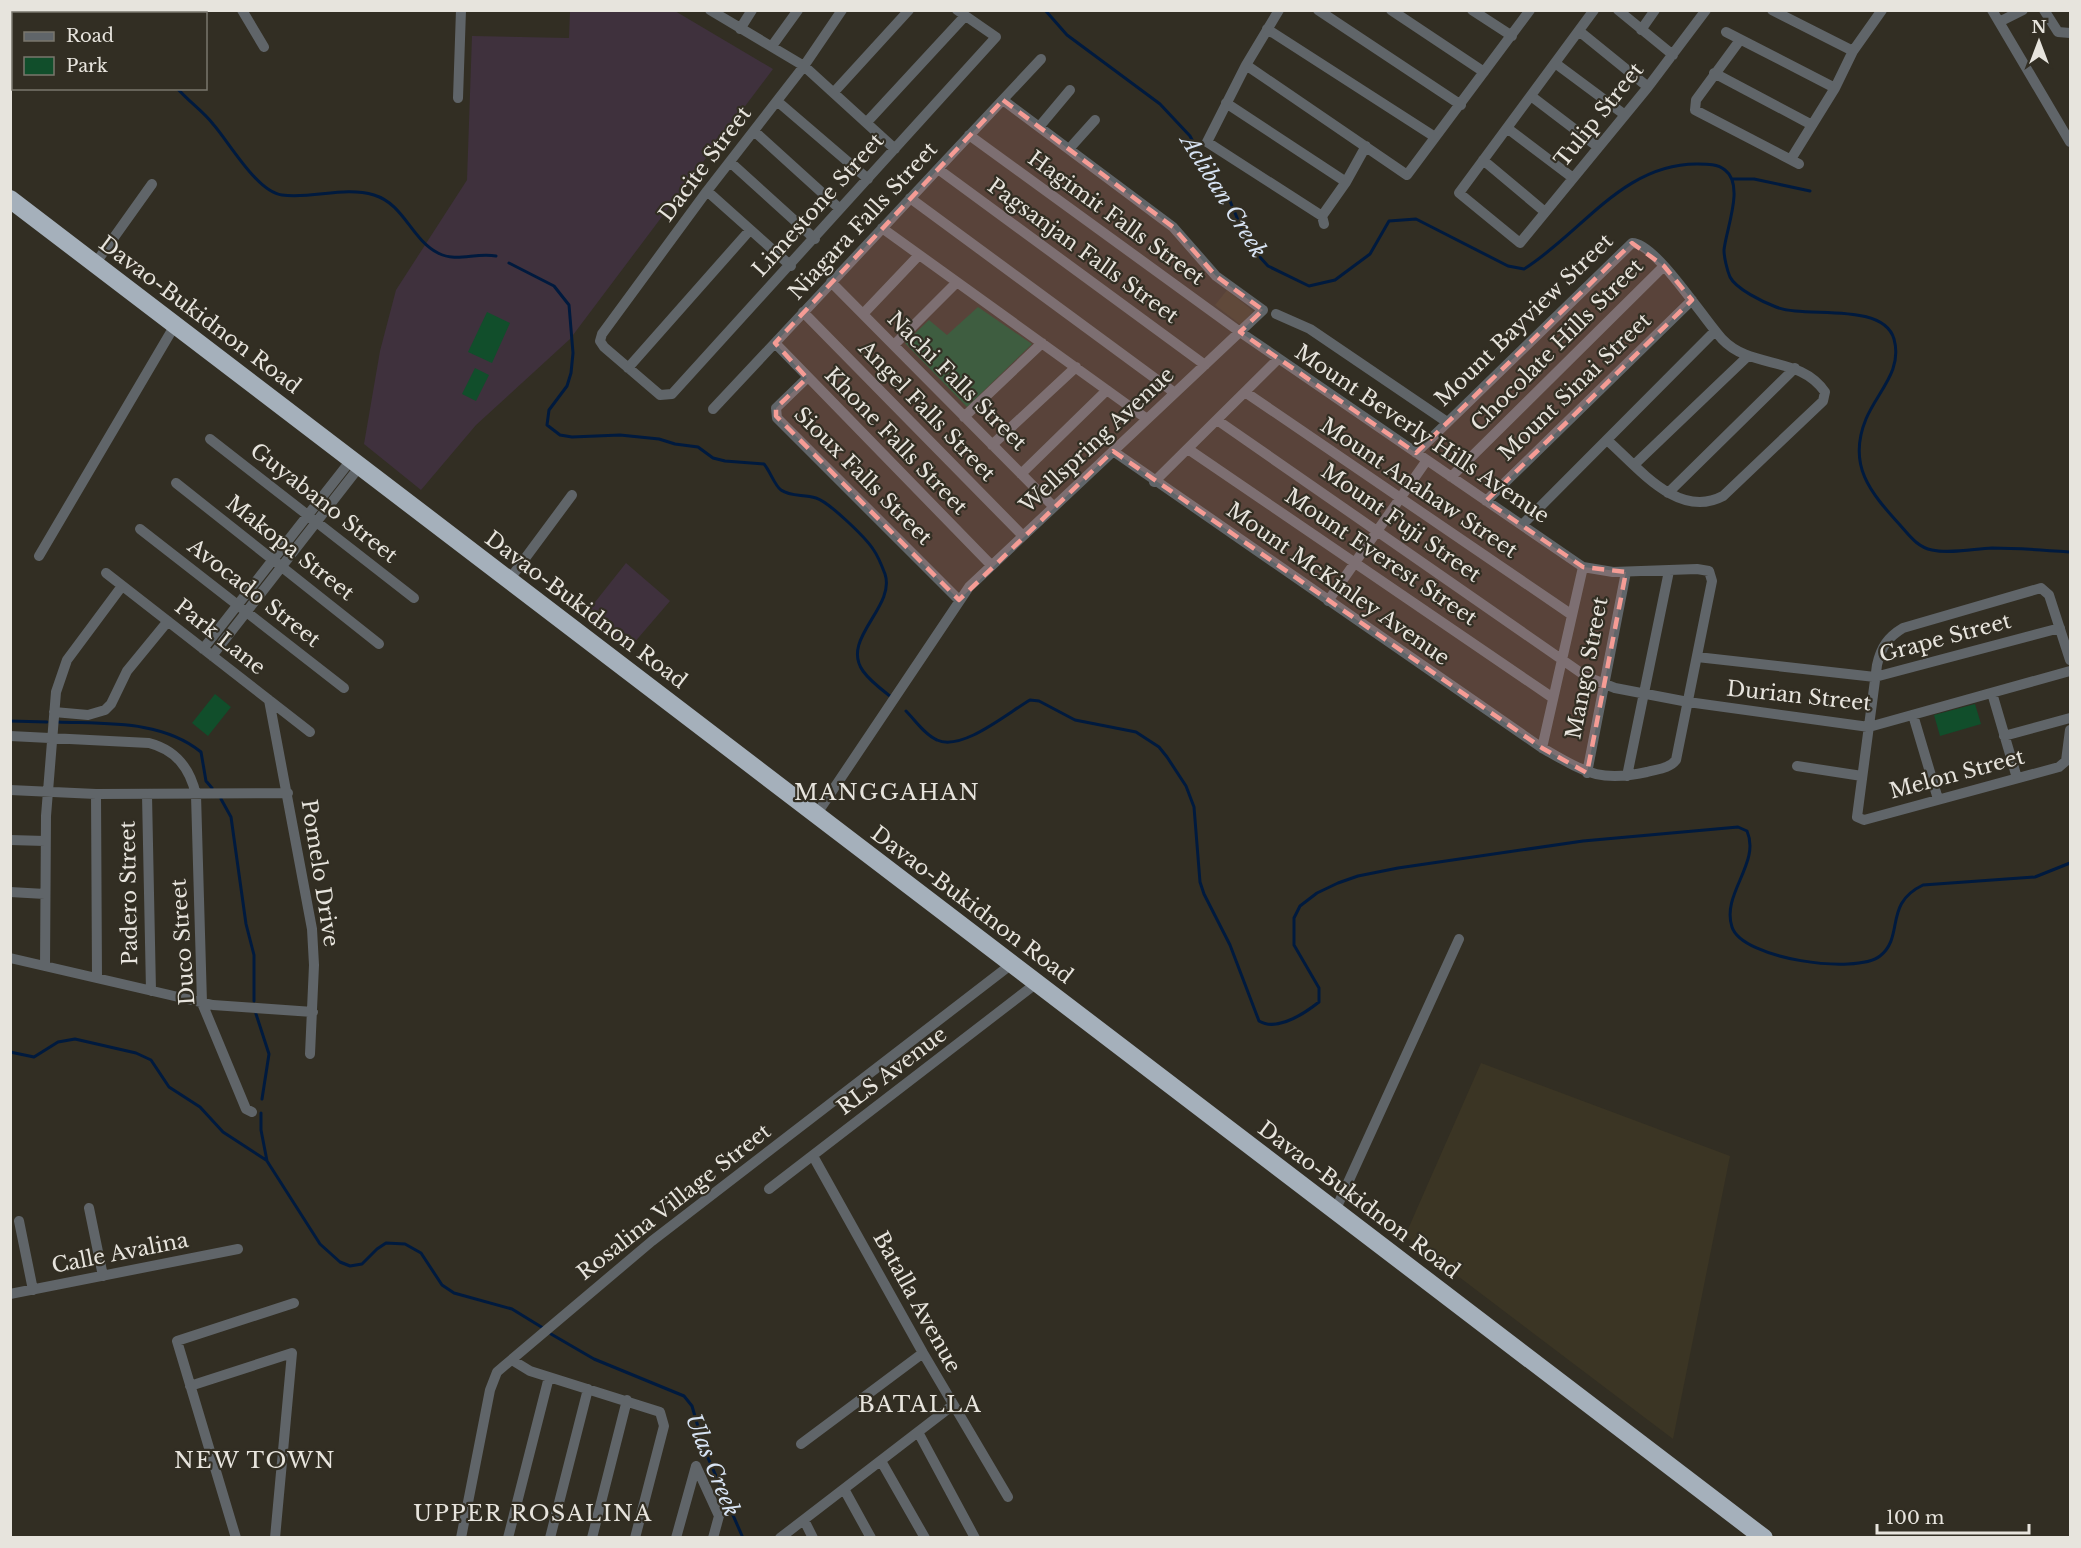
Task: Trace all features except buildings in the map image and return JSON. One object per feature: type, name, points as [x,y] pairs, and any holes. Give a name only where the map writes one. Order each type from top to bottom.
[{"type":"highway","name":"Davao-Bukidnon Road","points":[[10,199],[1764,1538]]},
{"type":"street","points":[[242,10],[264,47]]},
{"type":"street","points":[[458,98],[461,10]]},
{"type":"street","points":[[710,10],[804,66],[895,149]]},
{"type":"street","points":[[740,29],[752,10]]},
{"type":"street","points":[[772,46],[798,10]]},
{"type":"street","name":"Dacite Street","points":[[628,368],[600,341],[602,334],[707,191],[804,66],[842,10]]},
{"type":"street","points":[[835,92],[909,10]]},
{"type":"street","points":[[1279,10],[1246,64],[1207,142],[1323,220],[1366,146]]},
{"type":"street","points":[[1318,10],[1461,105]]},
{"type":"street","points":[[1391,10],[1484,72]]},
{"type":"street","points":[[1472,10],[1512,36]]},
{"type":"street","points":[[1246,64],[1407,175],[1530,10]]},
{"type":"street","points":[[1545,212],[1483,160],[1594,10]]},
{"type":"street","points":[[1618,10],[1673,55]]},
{"type":"street","points":[[1641,30],[1655,10]]},
{"type":"street","name":"Tulip Street","points":[[1483,160],[1459,193],[1520,243],[1648,87],[1706,10]]},
{"type":"street","points":[[1773,10],[1853,51]]},
{"type":"street","points":[[1740,39],[1696,100],[1695,106],[1698,113],[1795,161],[1812,124],[1835,88],[1853,51],[1879,13],[1866,10]]},
{"type":"street","points":[[1992,10],[2070,142]]},
{"type":"street","points":[[1999,22],[2023,10]]},
{"type":"street","points":[[2044,10],[2058,32],[2070,33]]},
{"type":"street","points":[[867,122],[961,13]]},
{"type":"street","name":"Limestone Street","points":[[628,368],[660,395],[672,394],[791,266],[996,38],[961,13]]},
{"type":"street","points":[[1268,29],[1435,137]]},
{"type":"street","points":[[1579,31],[1648,87]]},
{"type":"street","points":[[1726,32],[1835,88]]},
{"type":"street","name":"Niagara Falls Street","points":[[713,409],[1041,59]]},
{"type":"street","points":[[1555,63],[1625,115]]},
{"type":"street","points":[[1714,73],[1812,124]]},
{"type":"street","points":[[1039,127],[1070,90]]},
{"type":"street","points":[[1531,96],[1598,147]]},
{"type":"street","points":[[1003,100],[1069,149],[1095,120]]},
{"type":"street","points":[[777,101],[868,179]]},
{"type":"street","points":[[1226,103],[1346,182]]},
{"type":"street","points":[[1508,128],[1573,178]]},
{"type":"street","points":[[754,131],[840,209]]},
{"type":"street","name":"Hagimit Falls Street","points":[[969,135],[1240,332]]},
{"type":"street","name":"Wellspring Avenue","points":[[816,815],[873,734],[959,600],[991,565],[1263,310],[1216,276],[1173,227],[1069,149]]},
{"type":"street","points":[[730,162],[815,239]]},
{"type":"street","name":"Pagsanjan Falls Street","points":[[938,169],[1205,365]]},
{"type":"street","points":[[95,264],[152,184]]},
{"type":"street","points":[[707,191],[791,266]]},
{"type":"street","points":[[910,198],[1175,393]]},
{"type":"street","points":[[882,228],[1148,419]]},
{"type":"street","points":[[628,368],[750,230]]},
{"type":"street","name":"Mount Bayview Street","points":[[1416,453],[1629,244],[1635,242],[1664,266]]},
{"type":"street","points":[[863,314],[919,255]]},
{"type":"street","points":[[1607,440],[1668,493],[1681,500],[1697,502],[1722,495],[1826,396],[1823,389],[1812,379],[1795,368],[1747,357],[1731,348],[1715,332],[1664,266]]},
{"type":"street","name":"Chocolate Hills Street","points":[[1451,477],[1664,266]]},
{"type":"street","name":"Nachi Falls Street","points":[[831,282],[1054,507]]},
{"type":"street","points":[[894,345],[957,282]]},
{"type":"street","name":"Mount Sinai Street","points":[[1486,501],[1692,300]]},
{"type":"street","name":"Angel Falls Street","points":[[803,312],[1023,536]]},
{"type":"street","points":[[1276,314],[1310,329],[1448,422]]},
{"type":"street","points":[[39,556],[175,325]]},
{"type":"street","name":"Mount Beverly Hills Avenue","points":[[1240,332],[1583,567]]},
{"type":"street","points":[[1522,525],[1715,332]]},
{"type":"street","name":"Khone Falls Street","points":[[775,343],[991,565]]},
{"type":"street","points":[[964,417],[1042,343]]},
{"type":"street","points":[[1635,464],[1747,357]]},
{"type":"street","points":[[1155,482],[1278,359]]},
{"type":"street","points":[[992,445],[1076,368]]},
{"type":"street","points":[[1668,493],[1795,368]]},
{"type":"street","name":"Sioux Falls Street","points":[[807,378],[776,408],[777,418],[959,600]]},
{"type":"street","points":[[1021,474],[1107,390]]},
{"type":"street","name":"Mount Anahaw Street","points":[[1245,392],[1572,615]]},
{"type":"street","name":"Mount Fuji Street","points":[[1217,420],[1562,658]]},
{"type":"street","name":"Guyabano Street","points":[[210,439],[414,598]]},
{"type":"street","name":"Mount Everest Street","points":[[1188,449],[1553,698]]},
{"type":"street","name":"Mount McKinley Avenue","points":[[1113,451],[1542,748],[1587,772],[1601,777],[1627,776],[1674,763],[1688,702]]},
{"type":"street","points":[[1328,601],[1427,460]]},
{"type":"street","points":[[208,652],[356,463]]},
{"type":"street","name":"Makopa Street","points":[[176,483],[379,644]]},
{"type":"street","points":[[508,580],[572,495]]},
{"type":"street","name":"Avocado Street","points":[[140,529],[344,688]]},
{"type":"street","points":[[1542,748],[1583,567],[1626,572],[1704,569],[1709,571],[1712,581],[1688,702]]},
{"type":"street","points":[[1627,776],[1669,571]]},
{"type":"street","name":"Mango Street","points":[[1587,772],[1626,572]]},
{"type":"street","name":"Park Lane","points":[[106,573],[310,732]]},
{"type":"street","points":[[45,966],[45,841],[56,692],[67,660],[123,586]]},
{"type":"street","points":[[1797,766],[1862,776],[1875,677],[1883,646],[1903,628],[2037,588],[2045,589],[2070,660]]},
{"type":"street","points":[[54,712],[88,715],[105,711],[111,704],[127,671],[168,621]]},
{"type":"street","name":"Grape Street","points":[[1697,657],[1875,677],[2060,628]]},
{"type":"street","name":"Durian Street","points":[[1562,658],[1604,685],[1688,702],[1869,727],[2070,671]]},
{"type":"street","points":[[1992,693],[2017,778]]},
{"type":"street","name":"Pomelo Drive","points":[[269,700],[288,793],[314,944],[310,1054]]},
{"type":"street","points":[[1913,715],[1938,799]]},
{"type":"street","points":[[2004,736],[2070,718]]},
{"type":"street","name":"Melon Street","points":[[1862,776],[1859,819],[2065,764],[2070,730]]},
{"type":"street","points":[[10,736],[149,743],[161,746],[183,764],[192,780],[196,795]]},
{"type":"street","points":[[10,790],[147,795],[288,793]]},
{"type":"street","points":[[96,794],[97,978]]},
{"type":"street","name":"Padero Street","points":[[147,795],[151,991]]},
{"type":"street","name":"Duco Street","points":[[196,795],[202,1003],[246,1109],[252,1112]]},
{"type":"street","points":[[10,840],[45,841]]},
{"type":"street","points":[[10,892],[45,894]]},
{"type":"street","points":[[1335,1211],[1459,939]]},
{"type":"street","points":[[10,958],[202,1003],[313,1012]]},
{"type":"street","name":"Rosalina Village Street","points":[[461,1538],[490,1390],[497,1372],[652,1241],[1013,963]]},
{"type":"street","name":"RLS Avenue","points":[[769,1189],[1038,982]]},
{"type":"street","name":"Batalla Avenue","points":[[813,1156],[923,1353],[1008,1497]]},
{"type":"street","points":[[89,1208],[103,1276]]},
{"type":"street","points":[[19,1221],[33,1290]]},
{"type":"street","name":"Calle Avalina","points":[[10,1294],[237,1249]]},
{"type":"street","points":[[236,1538],[177,1341],[294,1303]]},
{"type":"street","points":[[190,1386],[292,1353],[275,1538]]},
{"type":"street","points":[[801,1444],[923,1353]]},
{"type":"street","points":[[512,1360],[530,1371],[656,1409],[664,1421],[635,1538]]},
{"type":"street","points":[[508,1538],[549,1377]]},
{"type":"street","points":[[550,1538],[588,1389]]},
{"type":"street","points":[[592,1538],[627,1400]]},
{"type":"street","points":[[780,1538],[953,1405]]},
{"type":"street","points":[[918,1432],[975,1538]]},
{"type":"street","points":[[881,1461],[925,1538]]},
{"type":"street","points":[[676,1538],[696,1466],[719,1516],[713,1538]]},
{"type":"street","points":[[843,1489],[871,1538]]},
{"type":"street","points":[[804,1520],[813,1538]]},
{"type":"highlighted area","points":[[1003,100],[1173,227],[1216,276],[1263,310],[1240,332],[1416,453],[1632,243],[1664,266],[1692,300],[1486,501],[1583,567],[1626,572],[1587,773],[1542,748],[1113,451],[959,600],[776,416],[776,408],[807,378],[775,343]]},
{"type":"shaded area","points":[[570,11],[675,11],[773,69],[570,339],[476,425],[421,490],[364,444],[380,351],[396,290],[467,180],[472,36],[569,38]]},
{"type":"shaded area","points":[[1227,290],[1253,311],[1241,325],[1215,305]]},
{"type":"shaded area","points":[[626,563],[670,601],[627,651],[584,616]]},
{"type":"shaded area","points":[[1481,1063],[1730,1156],[1673,1439],[1405,1236]]},
{"type":"green space","points":[[978,307],[1032,344],[967,407],[905,343],[929,320],[947,335]]},
{"type":"green space","points":[[487,312],[510,323],[492,363],[468,352]]},
{"type":"green space","points":[[475,368],[489,375],[476,401],[462,394]]},
{"type":"green space","points":[[215,694],[231,707],[208,736],[192,723]]},
{"type":"green space","points":[[1975,704],[1981,724],[1940,736],[1934,715]]},
{"type":"waterway","name":"Acliban Creek","points":[[1045,10],[1067,35],[1160,104],[1190,136],[1209,172],[1230,201],[1248,244],[1268,266],[1309,286],[1335,280],[1370,254],[1389,221],[1416,219],[1508,266],[1524,269],[1625,187],[1647,175],[1671,167],[1698,164],[1722,168],[1731,177],[1734,186],[1733,208],[1724,250],[1728,271],[1733,282],[1750,295],[1776,307],[1805,312],[1859,315],[1875,320],[1887,327],[1894,339],[1895,361],[1888,381],[1866,419],[1861,435],[1860,464],[1879,501],[1910,537],[1922,546],[1939,551],[1992,548],[2070,552]]},
{"type":"waterway","points":[[179,90],[209,119],[253,176],[273,192],[294,196],[340,192],[374,195],[393,206],[421,239],[438,253],[452,257],[496,256]]},
{"type":"waterway","points":[[1733,179],[1754,179],[1810,191]]},
{"type":"waterway","points":[[509,263],[554,286],[569,305],[573,353],[571,373],[567,386],[549,410],[547,425],[560,435],[572,437],[620,435],[659,439],[698,447],[713,458],[725,461],[764,464],[781,490],[822,501],[846,520],[869,544],[883,568],[886,586],[883,599],[858,647],[858,659],[866,675],[890,696]]},
{"type":"waterway","points":[[906,711],[928,735],[947,742],[972,736],[1030,700],[1039,701],[1075,720],[1136,732],[1159,747],[1186,786],[1194,807],[1200,882],[1204,894],[1230,945],[1259,1021],[1266,1024],[1290,1020],[1319,1002],[1319,988],[1294,945],[1294,918],[1300,906],[1317,893],[1358,876],[1583,841],[1738,827],[1747,831],[1750,843],[1746,867],[1736,891],[1730,915],[1732,927],[1740,938],[1756,948],[1801,961],[1848,964],[1867,962],[1880,956],[1892,939],[1898,911],[1903,901],[1923,885],[2035,877],[2070,863]]},
{"type":"waterway","points":[[10,721],[47,722]]},
{"type":"waterway","points":[[58,722],[133,726],[169,734],[201,752],[206,781],[212,788]]},
{"type":"waterway","points":[[221,799],[231,817],[246,924],[254,955],[254,1001]]},
{"type":"waterway","points":[[256,1014],[269,1054],[262,1099]]},
{"type":"waterway","points":[[10,1052],[34,1057],[58,1042],[75,1039],[136,1053],[151,1060],[169,1087],[200,1107],[223,1132],[266,1160]]},
{"type":"waterway","name":"Ulas Creek","points":[[261,1113],[261,1130],[267,1161],[320,1244],[340,1262],[350,1266],[362,1264],[386,1243],[405,1244],[421,1253],[442,1285],[454,1293],[512,1309],[543,1328]]},
{"type":"waterway","name":"Ulas Creek","points":[[551,1334],[594,1359],[684,1396],[692,1406],[705,1451],[743,1538]]},
{"type":"district","name":"MANGGAHAN","points":[[887,792]]},
{"type":"district","name":"BATALLA","points":[[920,1404]]},
{"type":"district","name":"NEW TOWN","points":[[255,1460]]},
{"type":"district","name":"UPPER ROSALINA","points":[[533,1513]]}]
